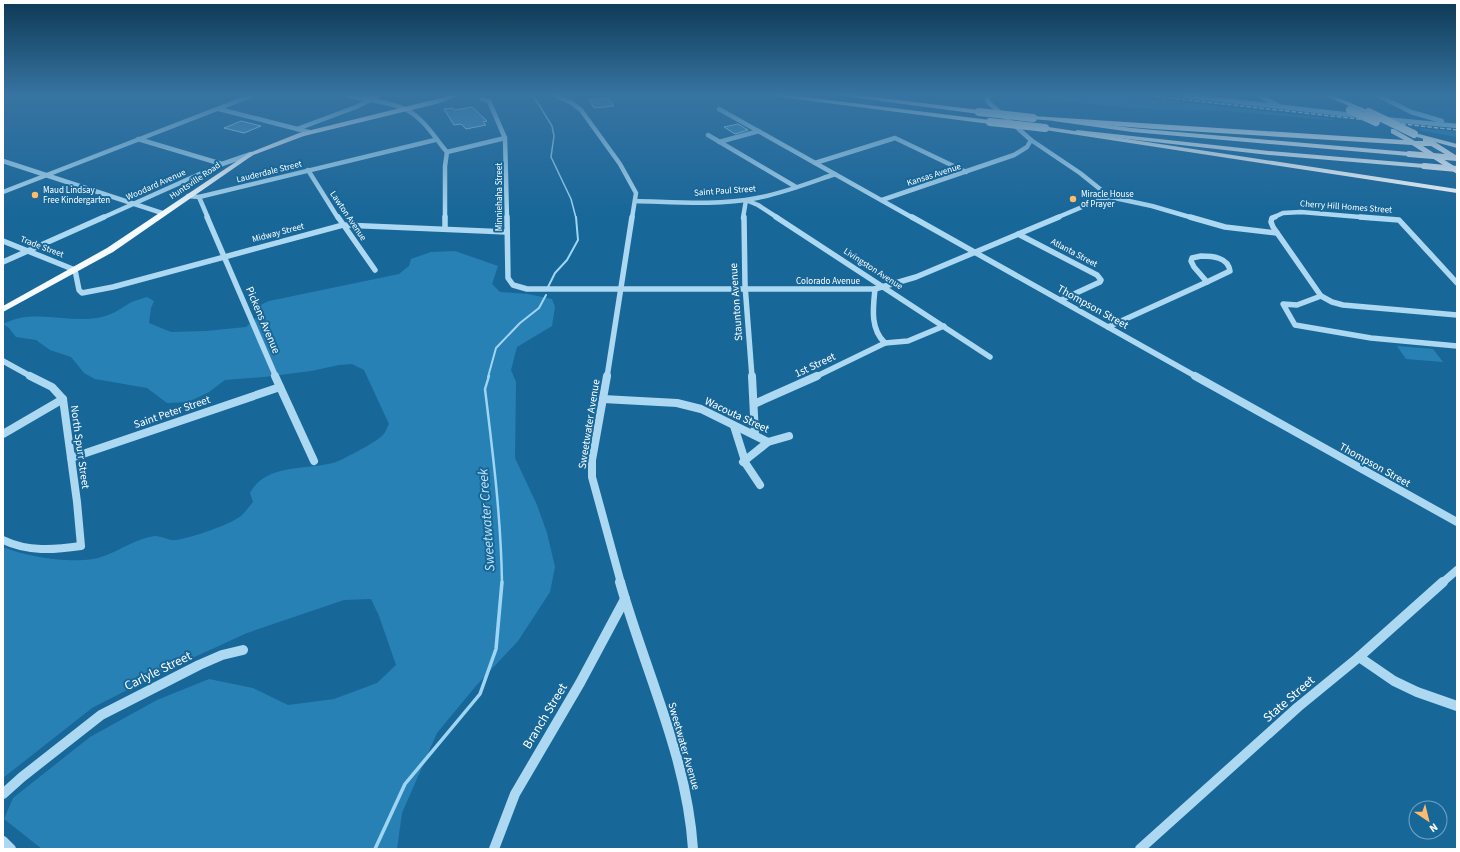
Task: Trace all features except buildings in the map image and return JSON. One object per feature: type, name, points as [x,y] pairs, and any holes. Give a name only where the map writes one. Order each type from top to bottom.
[{"type":"highway","points":[[1089,135],[1457,192]]},
{"type":"highway","points":[[1283,135],[1378,140],[1415,138]]},
{"type":"highway","points":[[1378,140],[1392,137],[1394,135]]},
{"type":"highway","points":[[1404,135],[1432,144],[1457,159]]},
{"type":"highway","points":[[1409,135],[1457,172]]},
{"type":"main road","name":"Huntsville Road","points":[[3,309],[110,250],[162,213],[252,154],[274,144],[301,135]]},
{"type":"main road","points":[[1101,135],[1277,153],[1457,168]]},
{"type":"main road","points":[[1183,135],[1457,159]]},
{"type":"main road","points":[[1415,138],[1457,146]]},
{"type":"main road","points":[[1432,144],[1457,146]]},
{"type":"street","points":[[3,192],[149,135]]},
{"type":"street","points":[[432,135],[447,152]]},
{"type":"street","name":"Minniehaha Street","points":[[504,135],[505,138],[508,278],[509,282],[516,287],[527,290]]},
{"type":"street","name":"Sweetwater Avenue","points":[[599,135],[635,189],[635,202],[592,460],[592,477],[626,599],[681,770],[691,819],[693,849]]},
{"type":"street","points":[[708,135],[796,187]]},
{"type":"street","points":[[719,142],[745,135]]},
{"type":"street","name":"Thompson Street","points":[[765,135],[1457,522]]},
{"type":"street","points":[[1025,135],[1080,173],[1110,197],[1152,206],[1225,227],[1277,232],[1321,296],[1332,302],[1344,305],[1457,315]]},
{"type":"street","points":[[447,152],[505,138]]},
{"type":"street","points":[[815,163],[895,138],[966,172]]},
{"type":"street","points":[[138,139],[222,164]]},
{"type":"street","name":"Lauderdale Street","points":[[199,197],[435,140]]},
{"type":"street","name":"Kansas Avenue","points":[[882,200],[1021,152],[1027,147],[1031,140]]},
{"type":"street","points":[[445,229],[445,166],[447,152]]},
{"type":"street","name":"Woodard Avenue","points":[[3,262],[222,164],[252,154]]},
{"type":"street","points":[[3,161],[162,213]]},
{"type":"street","name":"Lawton Avenue","points":[[308,170],[343,225],[375,270]]},
{"type":"street","name":"Saint Paul Street","points":[[635,202],[712,202],[746,200],[764,197],[835,174]]},
{"type":"street","points":[[188,196],[199,197]]},
{"type":"street","name":"Pickens Avenue","points":[[199,197],[280,387],[314,461]]},
{"type":"street","name":"Colorado Avenue","points":[[527,290],[886,288],[916,277],[1101,199],[1110,197]]},
{"type":"street","name":"Livingston Avenue","points":[[746,200],[758,205],[990,356]]},
{"type":"street","name":"Staunton Avenue","points":[[746,200],[742,213],[745,289],[754,404],[754,435]]},
{"type":"street","name":"Cherry Hill Homes Street","points":[[1277,232],[1271,222],[1272,218],[1288,212],[1399,220],[1457,283]]},
{"type":"street","name":"Midway Street","points":[[75,270],[79,290],[82,293],[93,292],[343,225],[507,232]]},
{"type":"street","name":"Atlanta Street","points":[[1018,234],[1098,276],[1101,280],[1100,282],[1061,300]]},
{"type":"street","name":"Trade Street","points":[[3,242],[75,270]]},
{"type":"street","points":[[1108,327],[1227,273],[1230,268],[1229,265],[1213,257],[1201,256],[1192,258],[1192,264],[1207,282]]},
{"type":"street","points":[[875,289],[873,312],[877,336],[885,343],[908,341],[944,326]]},
{"type":"street","points":[[1321,296],[1297,305],[1283,304],[1295,325],[1371,338],[1457,346]]},
{"type":"street","name":"1st Street","points":[[754,404],[885,343]]},
{"type":"street","name":"North Spurr Street","points":[[3,361],[52,386],[63,399],[81,546],[40,551],[3,540]]},
{"type":"street","name":"Saint Peter Street","points":[[71,458],[280,387]]},
{"type":"street","points":[[3,434],[63,399]]},
{"type":"street","name":"Wacouta Street","points":[[603,400],[677,403],[701,409],[768,442],[789,436]]},
{"type":"street","points":[[734,426],[743,462],[753,478],[760,485]]},
{"type":"street","points":[[743,462],[768,442]]},
{"type":"street","name":"State Street","points":[[1140,849],[1298,707],[1359,657],[1457,570]]},
{"type":"street","name":"Branch Street","points":[[494,849],[516,794],[580,683],[626,599]]},
{"type":"street","name":"Carlyle Street","points":[[3,794],[102,715],[130,699],[199,665],[222,655],[243,650]]},
{"type":"street","points":[[1359,657],[1394,681],[1417,692],[1457,706]]},
{"type":"street","points":[[3,841],[11,849]]},
{"type":"shaded area","points":[[1444,135],[1457,135],[1457,137]]},
{"type":"shaded area","points":[[455,251],[498,266],[492,284],[500,292],[528,294],[552,299],[555,307],[552,326],[517,347],[511,370],[516,382],[515,458],[537,505],[547,533],[555,567],[550,592],[518,641],[475,687],[437,733],[402,813],[397,849],[42,849],[4,819],[13,798],[90,737],[157,700],[209,679],[253,688],[288,705],[334,699],[377,683],[396,665],[379,616],[371,599],[344,600],[247,633],[166,670],[92,708],[3,778],[3,547],[39,557],[82,560],[94,559],[110,554],[148,537],[158,536],[176,540],[200,534],[235,520],[241,516],[253,502],[250,493],[265,477],[287,470],[333,463],[380,438],[384,434],[389,424],[364,370],[352,364],[264,377],[225,380],[209,392],[188,402],[167,403],[147,388],[95,379],[84,373],[71,357],[50,350],[36,340],[16,337],[9,328],[3,324],[14,319],[37,316],[73,319],[97,318],[110,314],[132,302],[147,297],[154,301],[151,308],[149,323],[171,332],[206,331],[246,327],[256,318],[256,307],[269,301],[399,274],[409,266],[411,259],[431,252]]},
{"type":"shaded area","points":[[1397,346],[1433,349],[1443,362],[1406,359]]},
{"type":"waterway","name":"Sweetwater Creek","points":[[554,135],[551,157],[571,199],[576,218]]},
{"type":"waterway","name":"Sweetwater Creek","points":[[548,287],[555,273],[567,260],[578,240],[576,217]]},
{"type":"waterway","name":"Sweetwater Creek","points":[[488,377],[496,348],[520,323],[539,308],[546,295]]},
{"type":"waterway","name":"Sweetwater Creek","points":[[489,376],[485,389],[494,462],[502,582]]},
{"type":"waterway","name":"Sweetwater Creek","points":[[375,849],[405,784],[480,694],[496,649],[502,582]]},
{"type":"place","name":"Maud Lindsay Free Kindergarten","points":[[35,195]]},
{"type":"place","name":"Miracle House of Prayer","points":[[1073,199]]}]
